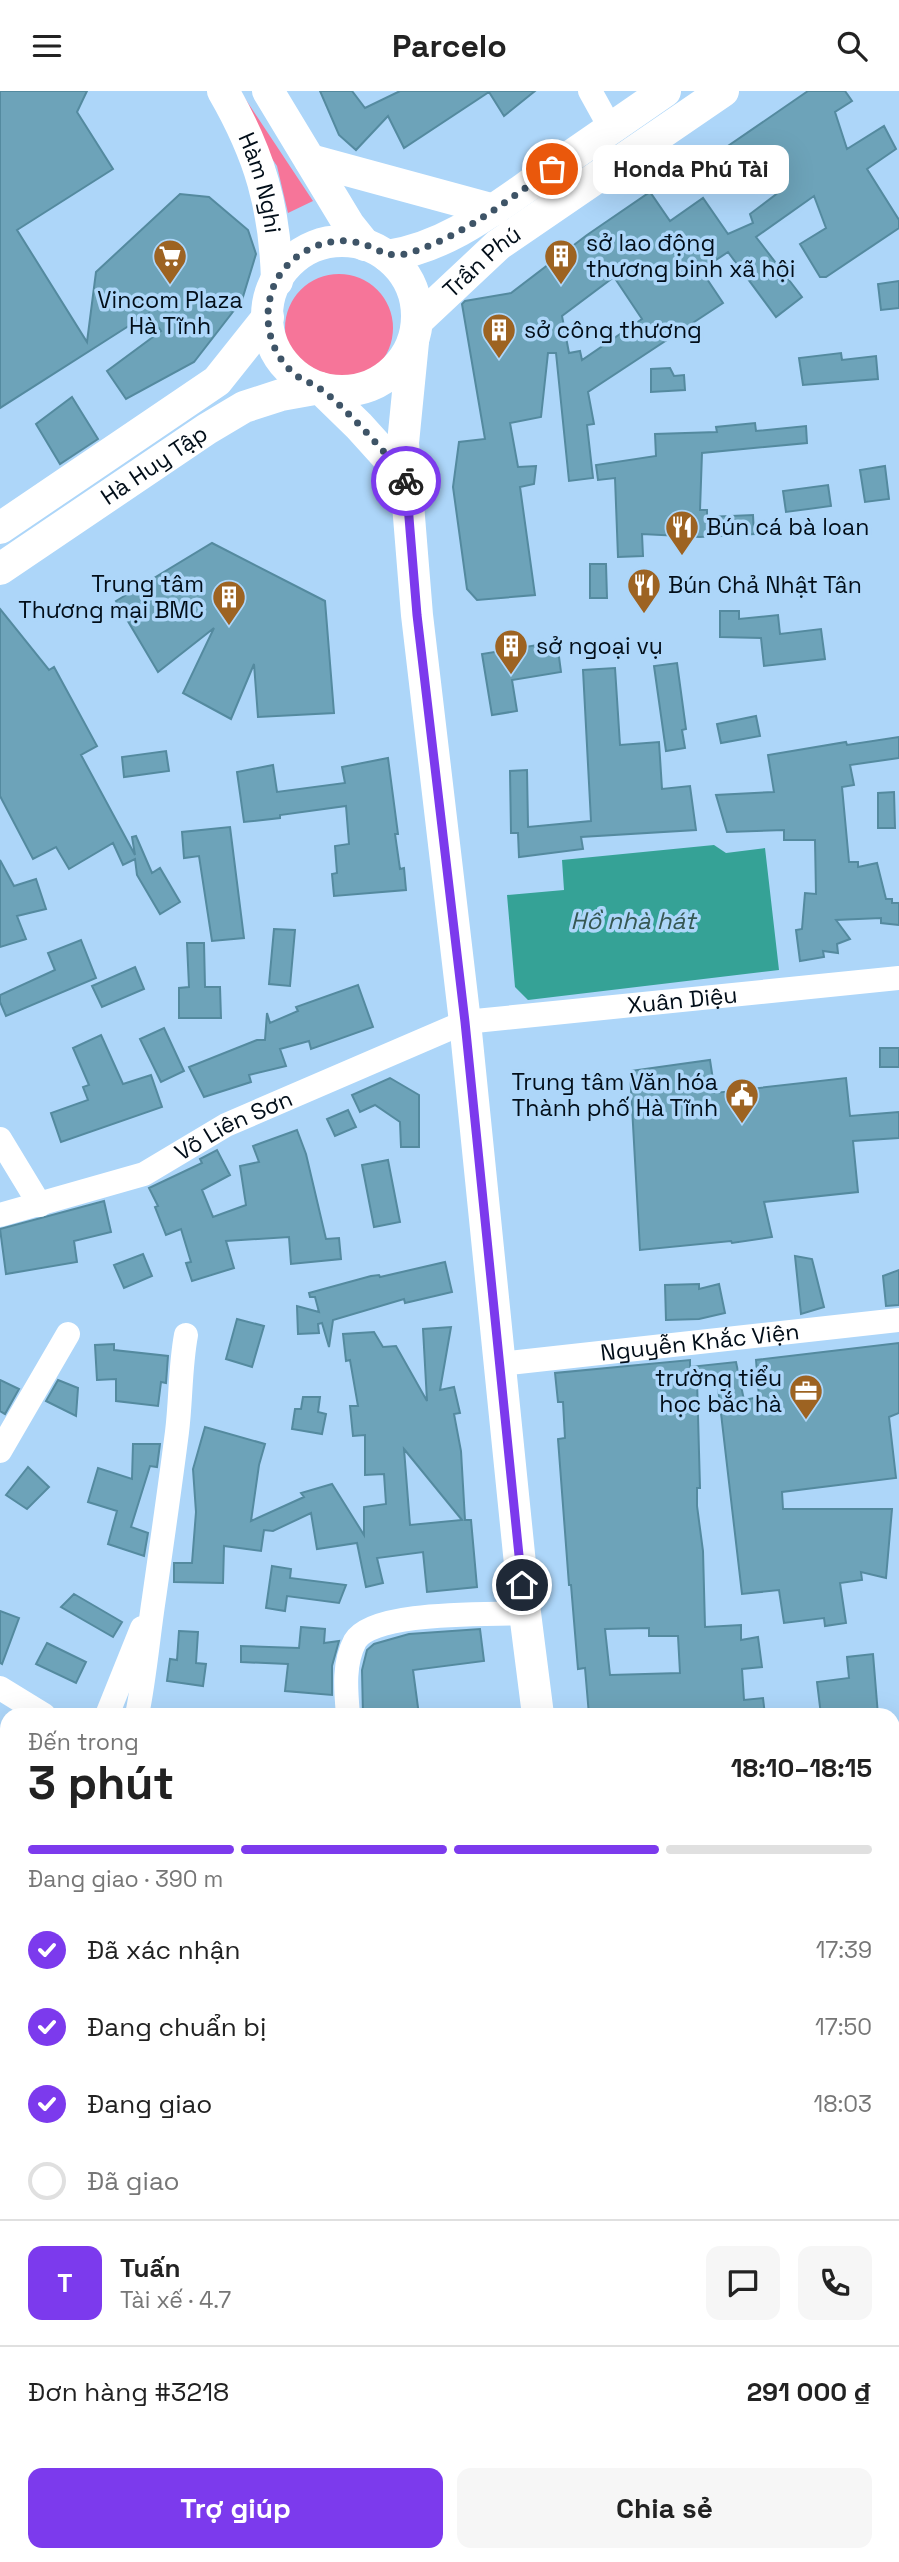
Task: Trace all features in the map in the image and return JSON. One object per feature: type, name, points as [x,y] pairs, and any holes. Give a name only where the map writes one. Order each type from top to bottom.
[{"type":"main road","name":"Hàm Nghi","points":[[222,91],[240,120],[265,185],[276,239],[276,281]]},
{"type":"main road","name":"Hàm Nghi","points":[[268,91],[349,225],[376,250]]},
{"type":"main road","name":"Trần Phú","points":[[376,250],[412,252],[446,239],[494,210],[665,91]]},
{"type":"main road","name":"Trần Phú","points":[[415,331],[498,245],[723,91]]},
{"type":"main road","points":[[310,160],[494,210]]},
{"type":"main road","points":[[406,478],[320,388],[296,375],[278,355],[273,343],[268,317],[276,281],[292,260],[314,247],[340,241],[376,250],[396,264],[414,296],[415,331],[403,443],[406,478],[417,615],[465,1022],[525,1613],[537,1708]]},
{"type":"main road","name":"Hà Huy Tập","points":[[0,528],[217,381],[268,317]]},
{"type":"main road","points":[[320,388],[348,391],[375,384],[398,366],[415,331]]},
{"type":"main road","name":"Hà Huy Tập","points":[[0,569],[207,429],[244,407],[281,395],[320,388]]},
{"type":"street","points":[[590,91],[611,129]]},
{"type":"street","name":"Xuân Diệu","points":[[465,1022],[899,978]]},
{"type":"street","name":"Võ Liên Sơn","points":[[0,1215],[144,1174],[226,1125],[465,1022]]},
{"type":"street","points":[[0,1139],[40,1205]]},
{"type":"street","name":"Nguyễn Khắc Viện","points":[[500,1364],[899,1320]]},
{"type":"street","points":[[0,1451],[68,1334]]},
{"type":"street","points":[[138,1708],[171,1482],[186,1335]]},
{"type":"street","points":[[110,1708],[153,1600]]},
{"type":"street","points":[[348,1708],[346,1681],[350,1652],[355,1640],[369,1627],[410,1618],[525,1613]]},
{"type":"street","points":[[0,1688],[33,1708]]},
{"type":"shaded area","points":[[226,91],[240,91],[313,201],[288,213],[277,166]]},
{"type":"shaded area","points":[[339,274],[360,278],[377,290],[389,307],[393,328],[389,349],[377,366],[360,378],[339,382],[318,378],[301,366],[289,349],[285,328],[289,307],[301,290],[318,278]]},
{"type":"water","name":"Hồ nhà hát","points":[[714,845],[726,853],[765,848],[779,970],[528,1000],[515,987],[507,895],[564,890],[562,860]]},
{"type":"building","points":[[0,91],[87,91],[77,112],[113,169],[17,230],[87,342],[96,272],[180,194],[209,197],[248,230],[256,254],[242,300],[194,362],[126,399],[107,371],[161,331],[149,313],[0,408]]},
{"type":"building","points":[[320,91],[352,91],[365,108],[400,91],[535,91],[504,116],[489,92],[404,148],[388,116],[356,150],[339,135]]},
{"type":"building","points":[[808,91],[845,91],[852,101],[835,112],[847,149],[884,126],[896,149],[867,169],[899,220],[899,228],[826,277],[820,277],[800,244],[826,228],[814,196],[756,237],[802,297],[776,317],[728,252],[701,270],[723,303],[588,392],[594,424],[587,425],[593,478],[569,481],[556,353],[548,353],[541,417],[510,423],[518,467],[536,466],[534,484],[520,487],[535,595],[477,600],[467,589],[453,487],[459,442],[485,439],[462,304],[465,301],[511,293],[587,235],[650,192],[670,221],[703,198],[728,234],[753,223],[750,214],[783,189],[760,155],[739,169],[725,148]],"holes":[[[614,277],[642,319],[582,360],[580,351],[569,353],[562,316]]]},
{"type":"building","points":[[673,147],[683,164],[660,173],[654,161]]},
{"type":"building","points":[[899,281],[899,308],[881,310],[878,284]]},
{"type":"building","points":[[841,353],[842,360],[876,356],[878,379],[803,385],[799,358]]},
{"type":"building","points":[[670,368],[674,376],[684,375],[685,390],[651,392],[651,369]]},
{"type":"building","points":[[72,397],[98,439],[60,464],[36,424]]},
{"type":"building","points":[[755,423],[756,431],[806,426],[807,443],[702,453],[700,510],[707,510],[707,517],[753,515],[754,534],[700,537],[642,534],[643,556],[618,557],[615,478],[598,480],[596,465],[656,456],[655,434],[717,432],[716,427]]},
{"type":"building","points":[[885,466],[889,499],[865,502],[860,470]]},
{"type":"building","points":[[828,485],[831,506],[786,512],[783,491]]},
{"type":"building","name":"Trung tâm Thương mại BMC","points":[[212,543],[325,601],[334,713],[258,717],[254,664],[231,719],[183,693],[214,628],[158,672],[116,601]]},
{"type":"building","points":[[590,564],[606,564],[607,598],[590,598]]},
{"type":"building","points":[[0,609],[49,670],[54,667],[97,746],[81,755],[135,855],[132,837],[136,836],[152,873],[160,868],[180,902],[160,914],[137,875],[135,859],[123,865],[113,843],[69,869],[56,847],[33,859],[0,796]]},
{"type":"building","points":[[720,611],[739,611],[739,619],[778,615],[780,634],[821,629],[825,659],[764,666],[761,638],[720,637]]},
{"type":"building","name":"sở ngoại vụ","points":[[557,642],[561,672],[512,680],[517,711],[492,715],[482,654]]},
{"type":"building","points":[[677,663],[686,729],[682,730],[685,748],[666,751],[654,666]]},
{"type":"building","points":[[615,668],[620,745],[659,742],[662,789],[690,786],[696,830],[581,837],[583,849],[519,857],[518,833],[511,833],[510,771],[527,770],[528,827],[591,821],[583,670]]},
{"type":"building","points":[[756,716],[760,736],[721,743],[717,724]]},
{"type":"building","points":[[899,737],[899,758],[850,765],[854,785],[842,787],[849,862],[858,862],[858,867],[877,863],[886,899],[899,903],[899,925],[881,923],[881,918],[836,920],[850,939],[837,944],[838,953],[823,951],[824,957],[800,961],[796,930],[802,929],[805,893],[816,894],[815,840],[784,840],[784,830],[727,832],[716,795],[774,792],[768,755],[846,742],[847,745]]},
{"type":"building","points":[[166,751],[169,771],[124,777],[122,757]]},
{"type":"building","points":[[388,758],[398,834],[395,834],[400,869],[404,868],[406,890],[334,896],[332,874],[337,873],[335,846],[349,844],[346,806],[244,822],[237,772],[273,765],[277,792],[345,783],[342,767]]},
{"type":"building","points":[[894,792],[895,828],[878,828],[878,793]]},
{"type":"building","points":[[230,827],[244,938],[212,941],[199,856],[184,858],[182,832]]},
{"type":"building","points":[[0,860],[14,886],[36,879],[46,909],[17,916],[26,939],[0,947]]},
{"type":"building","points":[[274,929],[295,930],[290,986],[269,984]]},
{"type":"building","points":[[81,940],[96,978],[6,1016],[0,995],[55,970],[48,953]]},
{"type":"building","points":[[187,943],[204,943],[205,987],[220,987],[221,1018],[179,1018],[179,988],[189,987]]},
{"type":"building","points":[[135,967],[144,989],[102,1007],[92,986]]},
{"type":"building","points":[[358,985],[373,1027],[311,1049],[309,1041],[280,1049],[286,1066],[249,1075],[251,1082],[204,1097],[189,1067],[257,1040],[265,1040],[267,1013],[270,1023],[298,1011],[296,1007]]},
{"type":"building","points":[[164,1028],[184,1071],[161,1082],[140,1039]]},
{"type":"building","points":[[101,1035],[123,1084],[151,1075],[162,1107],[61,1142],[51,1113],[88,1100],[83,1087],[89,1085],[73,1048]]},
{"type":"building","points":[[880,1048],[899,1048],[899,1067],[880,1067]]},
{"type":"building","name":"Trung tâm Văn hóa Thành phố Hà Tĩnh","points":[[710,1060],[715,1093],[846,1078],[850,1116],[899,1112],[899,1138],[853,1141],[858,1192],[764,1202],[772,1237],[640,1250],[630,1071]]},
{"type":"building","points":[[390,1078],[419,1095],[419,1147],[401,1147],[400,1122],[375,1105],[360,1112],[352,1095]]},
{"type":"building","points":[[348,1110],[356,1127],[335,1136],[327,1119]]},
{"type":"building","points":[[297,1130],[306,1154],[326,1239],[339,1238],[341,1259],[291,1264],[289,1237],[226,1241],[234,1268],[192,1281],[186,1263],[191,1262],[181,1229],[166,1235],[155,1207],[158,1206],[149,1188],[202,1163],[200,1159],[217,1150],[230,1175],[202,1190],[213,1217],[246,1205],[240,1166],[259,1162],[253,1146]]},
{"type":"building","points":[[388,1160],[400,1222],[374,1227],[362,1165]]},
{"type":"building","points":[[104,1201],[111,1232],[74,1241],[77,1262],[6,1274],[0,1229]]},
{"type":"building","points":[[143,1254],[152,1276],[124,1288],[114,1265]]},
{"type":"building","points":[[795,1256],[812,1259],[824,1307],[801,1314]]},
{"type":"building","points":[[445,1262],[452,1292],[405,1303],[404,1299],[333,1320],[329,1347],[322,1323],[318,1324],[319,1333],[298,1334],[297,1306],[319,1312],[315,1297],[310,1297],[309,1293],[371,1276],[380,1277]]},
{"type":"building","points":[[899,1270],[899,1305],[886,1306],[883,1276]]},
{"type":"building","points":[[699,1284],[699,1289],[719,1284],[725,1313],[699,1319],[666,1320],[665,1285]]},
{"type":"building","points":[[237,1319],[264,1326],[252,1367],[226,1359]]},
{"type":"building","points":[[451,1327],[440,1390],[454,1387],[460,1413],[454,1414],[461,1451],[465,1520],[471,1520],[477,1587],[427,1592],[423,1552],[377,1558],[383,1583],[366,1587],[357,1543],[317,1549],[311,1513],[273,1531],[264,1530],[261,1551],[224,1546],[223,1583],[174,1582],[174,1563],[192,1563],[196,1512],[193,1469],[205,1427],[265,1444],[259,1465],[251,1521],[304,1497],[301,1493],[332,1484],[364,1535],[364,1507],[386,1504],[384,1474],[365,1475],[365,1435],[353,1436],[350,1406],[358,1406],[350,1360],[346,1361],[343,1334],[374,1332],[383,1347],[396,1346],[427,1401],[423,1329]],"holes":[[[404,1449],[462,1520],[410,1525]]]},
{"type":"building","points":[[899,1343],[899,1413],[889,1417],[896,1478],[782,1492],[783,1509],[892,1509],[886,1578],[861,1572],[862,1580],[840,1583],[846,1623],[825,1626],[824,1618],[784,1623],[779,1590],[742,1594],[717,1379],[697,1380],[700,1488],[697,1488],[697,1506],[703,1551],[705,1627],[741,1625],[741,1640],[758,1637],[762,1667],[742,1669],[744,1700],[763,1698],[764,1708],[588,1708],[585,1668],[578,1669],[569,1585],[558,1439],[565,1438],[563,1402],[558,1402],[555,1373],[690,1360],[690,1367],[736,1362],[744,1400],[759,1397],[756,1360]],"holes":[[[649,1628],[649,1636],[678,1636],[680,1673],[610,1675],[605,1629]]]},
{"type":"building","points":[[114,1344],[114,1350],[168,1356],[166,1383],[161,1382],[158,1406],[116,1401],[116,1379],[97,1380],[95,1345]]},
{"type":"building","points":[[0,1380],[19,1389],[5,1414],[0,1411]]},
{"type":"building","points":[[58,1380],[78,1388],[76,1416],[46,1401]]},
{"type":"building","points":[[303,1397],[320,1397],[318,1412],[326,1414],[322,1434],[292,1429],[295,1409],[301,1409]]},
{"type":"building","points":[[133,1444],[160,1444],[157,1467],[150,1466],[131,1527],[148,1533],[144,1556],[108,1544],[117,1511],[88,1502],[98,1468],[132,1479]]},
{"type":"building","points":[[28,1467],[49,1487],[27,1509],[6,1495]]},
{"type":"building","points":[[272,1566],[291,1569],[290,1578],[346,1585],[339,1603],[287,1596],[285,1611],[266,1608]]},
{"type":"building","points":[[74,1594],[122,1622],[113,1637],[61,1607]]},
{"type":"building","points":[[0,1611],[19,1618],[2,1664],[0,1663]]},
{"type":"building","points":[[301,1627],[325,1629],[324,1643],[339,1641],[332,1666],[332,1695],[285,1691],[288,1664],[241,1662],[241,1646],[299,1648]]},
{"type":"building","points":[[480,1629],[484,1661],[413,1670],[418,1708],[363,1708],[362,1670],[367,1650],[374,1644],[409,1634]]},
{"type":"building","points":[[179,1631],[198,1632],[196,1663],[206,1664],[203,1686],[167,1681],[170,1659],[177,1660]]},
{"type":"building","points":[[47,1643],[86,1662],[76,1683],[36,1664]]},
{"type":"building","points":[[873,1654],[877,1708],[820,1708],[817,1682],[849,1678],[847,1657]]},
{"type":"way so far","points":[[406,481],[340,406],[320,388],[296,375],[278,355],[269,330],[268,317],[276,281],[292,260],[327,243],[352,242],[387,256],[412,252],[446,239],[494,210],[552,169]]},
{"type":"place","name":"Honda Phú Tài","points":[[552,169]]},
{"type":"place","name":"Vincom Plaza Hà Tĩnh","points":[[170,286]]},
{"type":"place","name":"sở lao động thương binh xã hội","points":[[561,286]]},
{"type":"place","name":"sở công thương","points":[[499,360]]},
{"type":"place","name":"Bún cá bà loan","points":[[682,557]]},
{"type":"place","name":"Bún Chả Nhật Tân","points":[[644,615]]},
{"type":"place","name":"Trung tâm Thương mại BMC","points":[[229,627]]},
{"type":"place","name":"sở ngoại vụ","points":[[511,676]]},
{"type":"place","name":"Trung tâm Văn hóa Thành phố Hà Tĩnh","points":[[742,1125]]},
{"type":"place","name":"trường tiểu học bắc hà","points":[[806,1421]]},
{"type":"route","points":[[406,481],[417,615],[465,1022],[522,1585]]}]
